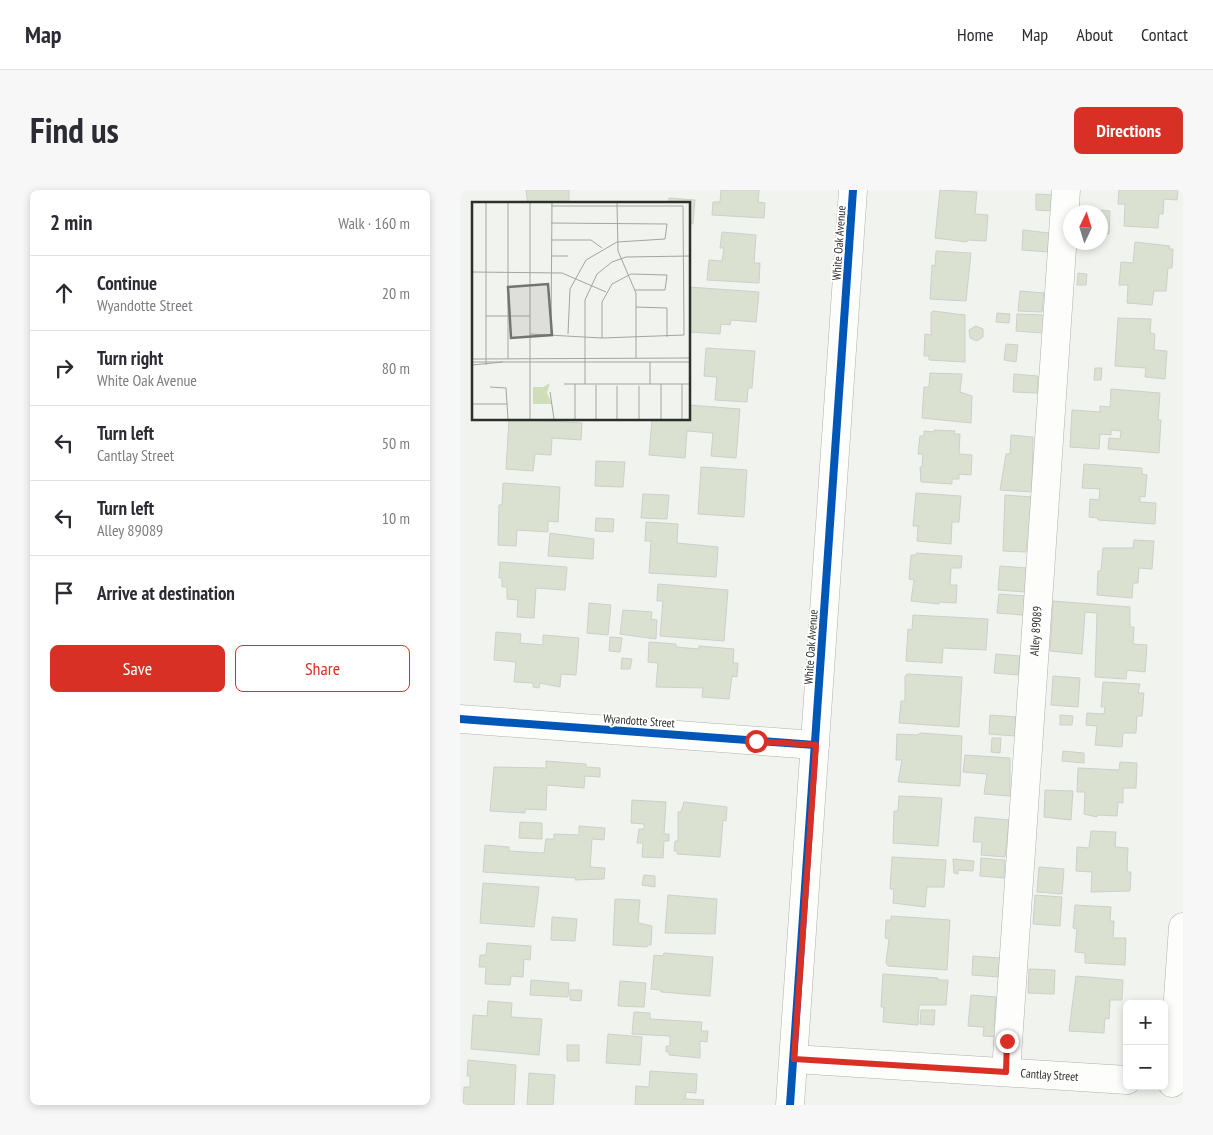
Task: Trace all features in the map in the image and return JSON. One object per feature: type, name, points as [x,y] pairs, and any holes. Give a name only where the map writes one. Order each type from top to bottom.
[{"type":"main road","name":"White Oak Avenue","points":[[790,1105],[853,190]]},
{"type":"main road","name":"Alley 89089","points":[[1006,1072],[1066,190]]},
{"type":"main road","name":"Wyandotte Street","points":[[460,719],[816,745]]},
{"type":"main road","points":[[1173,1083],[1183,927]]},
{"type":"main road","name":"Cantlay Street","points":[[794,1059],[1123,1080]]},
{"type":"building","points":[[526,190],[569,190],[569,202],[528,202]]},
{"type":"building","points":[[721,190],[759,190],[758,202],[765,203],[764,218],[712,215],[713,202],[720,202]]},
{"type":"building","points":[[940,190],[977,192],[975,214],[988,215],[986,241],[967,240],[967,242],[935,238]]},
{"type":"building","points":[[1119,190],[1178,190],[1177,200],[1164,199],[1163,214],[1159,214],[1158,228],[1124,226],[1125,204],[1118,204]]},
{"type":"building","points":[[1036,194],[1054,195],[1052,211],[1036,210]]},
{"type":"building","points":[[669,198],[695,200],[693,224],[690,223],[690,202],[669,202]]},
{"type":"building","points":[[1108,211],[1110,211],[1108,234]]},
{"type":"building","points":[[1023,230],[1049,233],[1048,252],[1022,250]]},
{"type":"building","points":[[722,232],[756,235],[754,263],[760,263],[759,283],[707,280],[709,260],[722,261],[724,248],[720,248]]},
{"type":"building","points":[[1135,242],[1170,246],[1169,249],[1173,249],[1172,268],[1168,268],[1166,291],[1154,291],[1152,305],[1127,303],[1128,285],[1119,285],[1121,262],[1133,263]]},
{"type":"building","points":[[936,251],[971,253],[966,301],[930,299],[932,265],[935,266]]},
{"type":"building","points":[[1078,273],[1087,274],[1086,285],[1077,285]]},
{"type":"building","points":[[690,287],[759,292],[756,322],[731,320],[730,325],[721,324],[720,334],[690,332]]},
{"type":"building","points":[[1020,291],[1044,293],[1042,312],[1018,311]]},
{"type":"building","points":[[933,311],[965,315],[965,362],[929,360],[929,356],[924,356],[925,334],[931,335],[931,313]]},
{"type":"building","points":[[997,313],[1010,314],[1009,323],[996,322]]},
{"type":"building","points":[[1017,314],[1044,315],[1043,333],[1016,331]]},
{"type":"building","points":[[1118,318],[1151,319],[1150,333],[1155,334],[1154,350],[1167,351],[1165,379],[1145,377],[1146,368],[1115,366]]},
{"type":"building","points":[[976,326],[983,329],[983,337],[977,341],[970,338],[969,330]]},
{"type":"building","points":[[1006,344],[1018,345],[1016,362],[1004,360]]},
{"type":"building","points":[[706,348],[755,351],[752,388],[748,388],[747,402],[715,400],[717,377],[704,376]]},
{"type":"building","points":[[1095,368],[1102,368],[1101,380],[1094,380]]},
{"type":"building","points":[[930,373],[962,374],[960,392],[972,396],[971,423],[922,418],[924,387],[929,387]]},
{"type":"building","points":[[1014,374],[1038,376],[1037,393],[1013,392]]},
{"type":"building","points":[[1111,389],[1160,393],[1158,420],[1161,420],[1159,453],[1108,449],[1109,438],[1120,439],[1121,431],[1111,430],[1111,435],[1100,434],[1099,449],[1070,447],[1072,410],[1100,412],[1100,406],[1110,407]]},
{"type":"building","points":[[690,405],[740,409],[736,458],[711,456],[713,433],[687,431],[685,458],[649,455],[652,420],[690,420]]},
{"type":"building","points":[[509,420],[582,423],[581,440],[552,438],[551,455],[535,454],[533,471],[506,469]]},
{"type":"building","points":[[934,430],[955,431],[954,434],[960,434],[959,454],[972,455],[971,475],[959,474],[959,479],[952,479],[952,484],[921,482],[920,467],[922,467],[923,454],[918,454],[920,436],[924,436],[924,431],[934,432]]},
{"type":"building","points":[[1011,435],[1033,437],[1032,492],[1000,490],[1006,454],[1010,454]]},
{"type":"building","points":[[596,461],[625,462],[623,487],[595,486]]},
{"type":"building","points":[[1084,464],[1142,468],[1142,474],[1147,475],[1145,497],[1140,496],[1140,502],[1156,503],[1155,524],[1098,520],[1098,518],[1089,517],[1090,499],[1099,500],[1100,489],[1082,488]]},
{"type":"building","points":[[701,467],[747,470],[744,517],[698,514]]},
{"type":"building","points":[[503,483],[560,487],[558,522],[548,521],[548,532],[517,530],[516,546],[498,545],[499,505],[502,505]]},
{"type":"building","points":[[916,493],[961,496],[959,522],[952,522],[951,544],[917,541],[918,526],[913,526]]},
{"type":"building","points":[[643,494],[669,495],[667,519],[641,518]]},
{"type":"building","points":[[1005,495],[1032,497],[1026,552],[1003,551]]},
{"type":"building","points":[[596,518],[614,519],[613,532],[595,531]]},
{"type":"building","points":[[646,522],[678,524],[677,543],[718,547],[716,577],[649,573],[651,541],[645,541]]},
{"type":"building","points":[[550,533],[594,539],[593,559],[548,556]]},
{"type":"building","points":[[1134,540],[1154,541],[1152,569],[1139,568],[1138,583],[1133,583],[1132,598],[1097,595],[1098,571],[1101,571],[1103,548],[1133,548]]},
{"type":"building","points":[[916,553],[962,556],[961,568],[951,568],[950,585],[957,585],[956,603],[939,602],[939,604],[911,601],[914,580],[909,579],[911,555],[916,555]]},
{"type":"building","points":[[500,562],[567,567],[565,590],[536,588],[534,618],[517,617],[518,600],[507,599],[507,587],[502,587],[502,578],[499,578]]},
{"type":"building","points":[[1000,566],[1027,568],[1025,592],[998,590]]},
{"type":"building","points":[[658,584],[728,590],[724,641],[660,636],[663,601],[657,601]]},
{"type":"building","points":[[999,594],[1025,596],[1023,615],[997,613]]},
{"type":"building","points":[[1053,601],[1130,607],[1130,627],[1134,627],[1133,644],[1147,645],[1145,672],[1127,670],[1126,679],[1095,677],[1097,613],[1085,612],[1082,654],[1050,651]]},
{"type":"building","points":[[589,603],[611,605],[608,635],[587,633]]},
{"type":"building","points":[[623,610],[652,612],[651,619],[657,620],[656,639],[620,634]]},
{"type":"building","points":[[913,615],[988,619],[986,650],[943,648],[942,663],[906,661],[908,629],[912,630]]},
{"type":"building","points":[[496,632],[521,634],[520,643],[543,645],[543,635],[579,638],[576,675],[561,674],[560,687],[540,683],[539,688],[533,687],[533,683],[514,682],[516,662],[494,660]]},
{"type":"building","points":[[610,637],[622,638],[620,652],[609,651]]},
{"type":"building","points":[[649,642],[676,644],[676,647],[699,649],[699,646],[734,649],[733,663],[738,663],[737,677],[732,676],[729,699],[702,697],[703,688],[656,687],[658,663],[648,662]]},
{"type":"building","points":[[996,654],[1020,656],[1018,675],[994,673]]},
{"type":"building","points":[[622,658],[632,659],[630,669],[621,669]]},
{"type":"building","points":[[907,674],[962,677],[959,727],[899,723],[901,701],[905,701],[905,676]]},
{"type":"building","points":[[1053,676],[1080,678],[1078,707],[1051,705]]},
{"type":"building","points":[[1103,682],[1140,684],[1138,693],[1144,693],[1142,716],[1137,716],[1136,733],[1123,733],[1122,747],[1095,745],[1097,726],[1086,725],[1087,713],[1104,714],[1105,707],[1101,707]]},
{"type":"building","points":[[990,715],[1016,717],[1015,736],[989,734]]},
{"type":"building","points":[[1060,715],[1073,716],[1072,725],[1060,725]]},
{"type":"building","points":[[921,733],[962,736],[960,786],[898,782],[902,760],[896,760],[897,734],[917,735]]},
{"type":"building","points":[[992,738],[1001,738],[1000,753],[991,752]]},
{"type":"building","points":[[1063,751],[1084,753],[1084,763],[1062,761]]},
{"type":"building","points":[[965,755],[1010,758],[1010,796],[984,794],[987,774],[963,772]]},
{"type":"building","points":[[546,761],[586,764],[586,767],[600,768],[600,777],[585,776],[584,788],[547,785],[546,810],[525,809],[525,813],[490,811],[494,767],[546,768]]},
{"type":"building","points":[[1120,762],[1137,763],[1136,788],[1123,788],[1123,803],[1118,802],[1117,816],[1097,815],[1097,817],[1084,814],[1085,792],[1077,792],[1078,768],[1119,770]]},
{"type":"building","points":[[1045,790],[1073,791],[1071,820],[1044,817]]},
{"type":"building","points":[[899,796],[942,798],[938,846],[893,843],[894,811],[898,811]]},
{"type":"building","points":[[632,800],[666,802],[664,834],[669,834],[669,841],[664,841],[663,858],[642,857],[643,843],[637,843],[639,829],[644,829],[644,824],[631,823]]},
{"type":"building","points":[[684,802],[727,807],[726,821],[723,820],[720,857],[677,854],[677,851],[674,851],[675,841],[678,841],[678,812],[681,812]]},
{"type":"building","points":[[975,817],[1009,820],[1005,857],[981,855],[982,842],[973,842]]},
{"type":"building","points":[[520,822],[542,823],[542,839],[519,838]]},
{"type":"building","points":[[579,826],[605,828],[604,840],[592,839],[590,867],[605,868],[604,879],[575,880],[576,878],[483,872],[485,845],[509,847],[509,851],[544,853],[546,839],[554,839],[554,834],[579,835]]},
{"type":"building","points":[[1091,831],[1116,832],[1115,847],[1128,848],[1127,872],[1131,872],[1130,891],[1091,892],[1092,872],[1076,871],[1077,847],[1089,848]]},
{"type":"building","points":[[892,857],[946,860],[944,887],[927,887],[925,907],[893,903],[894,889],[890,889]]},
{"type":"building","points":[[981,858],[1005,860],[1004,878],[980,876]]},
{"type":"building","points":[[953,859],[974,861],[973,871],[958,870],[958,874],[954,873]]},
{"type":"building","points":[[1039,867],[1064,869],[1062,894],[1037,892]]},
{"type":"building","points":[[644,875],[655,876],[655,887],[642,885]]},
{"type":"building","points":[[483,883],[539,887],[534,927],[480,923]]},
{"type":"building","points":[[668,895],[717,899],[715,934],[665,933]]},
{"type":"building","points":[[1035,895],[1062,897],[1060,926],[1033,924]]},
{"type":"building","points":[[615,899],[640,900],[638,923],[652,926],[651,945],[647,945],[647,947],[613,945]]},
{"type":"building","points":[[1075,905],[1111,907],[1110,921],[1114,921],[1113,938],[1126,938],[1125,965],[1085,963],[1085,953],[1075,952],[1077,929],[1073,928]]},
{"type":"building","points":[[891,916],[950,920],[947,970],[888,966],[886,963],[889,939],[885,938],[886,920],[891,920]]},
{"type":"building","points":[[552,917],[577,919],[575,941],[551,940]]},
{"type":"building","points":[[487,943],[531,946],[530,960],[524,959],[523,977],[511,976],[510,985],[485,984],[486,967],[479,967],[480,955],[486,955]]},
{"type":"building","points":[[664,953],[713,957],[710,996],[661,992],[661,990],[651,989],[654,955],[663,956]]},
{"type":"building","points":[[973,956],[1000,958],[998,977],[972,975]]},
{"type":"building","points":[[1029,969],[1055,970],[1054,994],[1028,993]]},
{"type":"building","points":[[883,974],[948,980],[946,1005],[919,1005],[918,1025],[883,1022],[884,1007],[881,1007]]},
{"type":"building","points":[[1076,976],[1123,980],[1122,1000],[1110,1000],[1109,1019],[1105,1018],[1104,1033],[1069,1031]]},
{"type":"building","points":[[531,980],[569,983],[568,997],[530,995]]},
{"type":"building","points":[[620,981],[646,983],[644,1007],[618,1006]]},
{"type":"building","points":[[570,990],[582,990],[581,1001],[570,1000]]},
{"type":"building","points":[[971,995],[996,997],[994,1026],[998,1026],[998,1037],[983,1036],[984,1027],[968,1026]]},
{"type":"building","points":[[488,1001],[512,1003],[511,1017],[542,1019],[539,1055],[471,1049],[473,1015],[487,1016]]},
{"type":"building","points":[[921,1010],[935,1010],[934,1025],[920,1024]]},
{"type":"building","points":[[634,1012],[650,1013],[650,1019],[702,1022],[701,1031],[708,1031],[707,1042],[700,1041],[700,1058],[669,1055],[669,1052],[666,1052],[666,1046],[670,1046],[670,1036],[632,1034]]},
{"type":"building","points":[[608,1034],[642,1037],[640,1065],[606,1063]]},
{"type":"building","points":[[567,1045],[579,1045],[579,1061],[567,1061]]},
{"type":"building","points":[[468,1060],[516,1065],[514,1105],[463,1105],[464,1087],[470,1087],[470,1076],[467,1076]]},
{"type":"building","points":[[650,1071],[697,1074],[696,1093],[686,1092],[685,1099],[704,1100],[703,1105],[635,1105],[636,1086],[649,1087]]},
{"type":"building","points":[[529,1073],[555,1075],[553,1105],[527,1105]]},
{"type":"cycle path","points":[[790,1105],[853,190]]},
{"type":"cycle path","points":[[460,719],[815,745]]},
{"type":"route","points":[[756,741],[816,745],[794,1059],[1006,1072],[1007,1041]]}]
